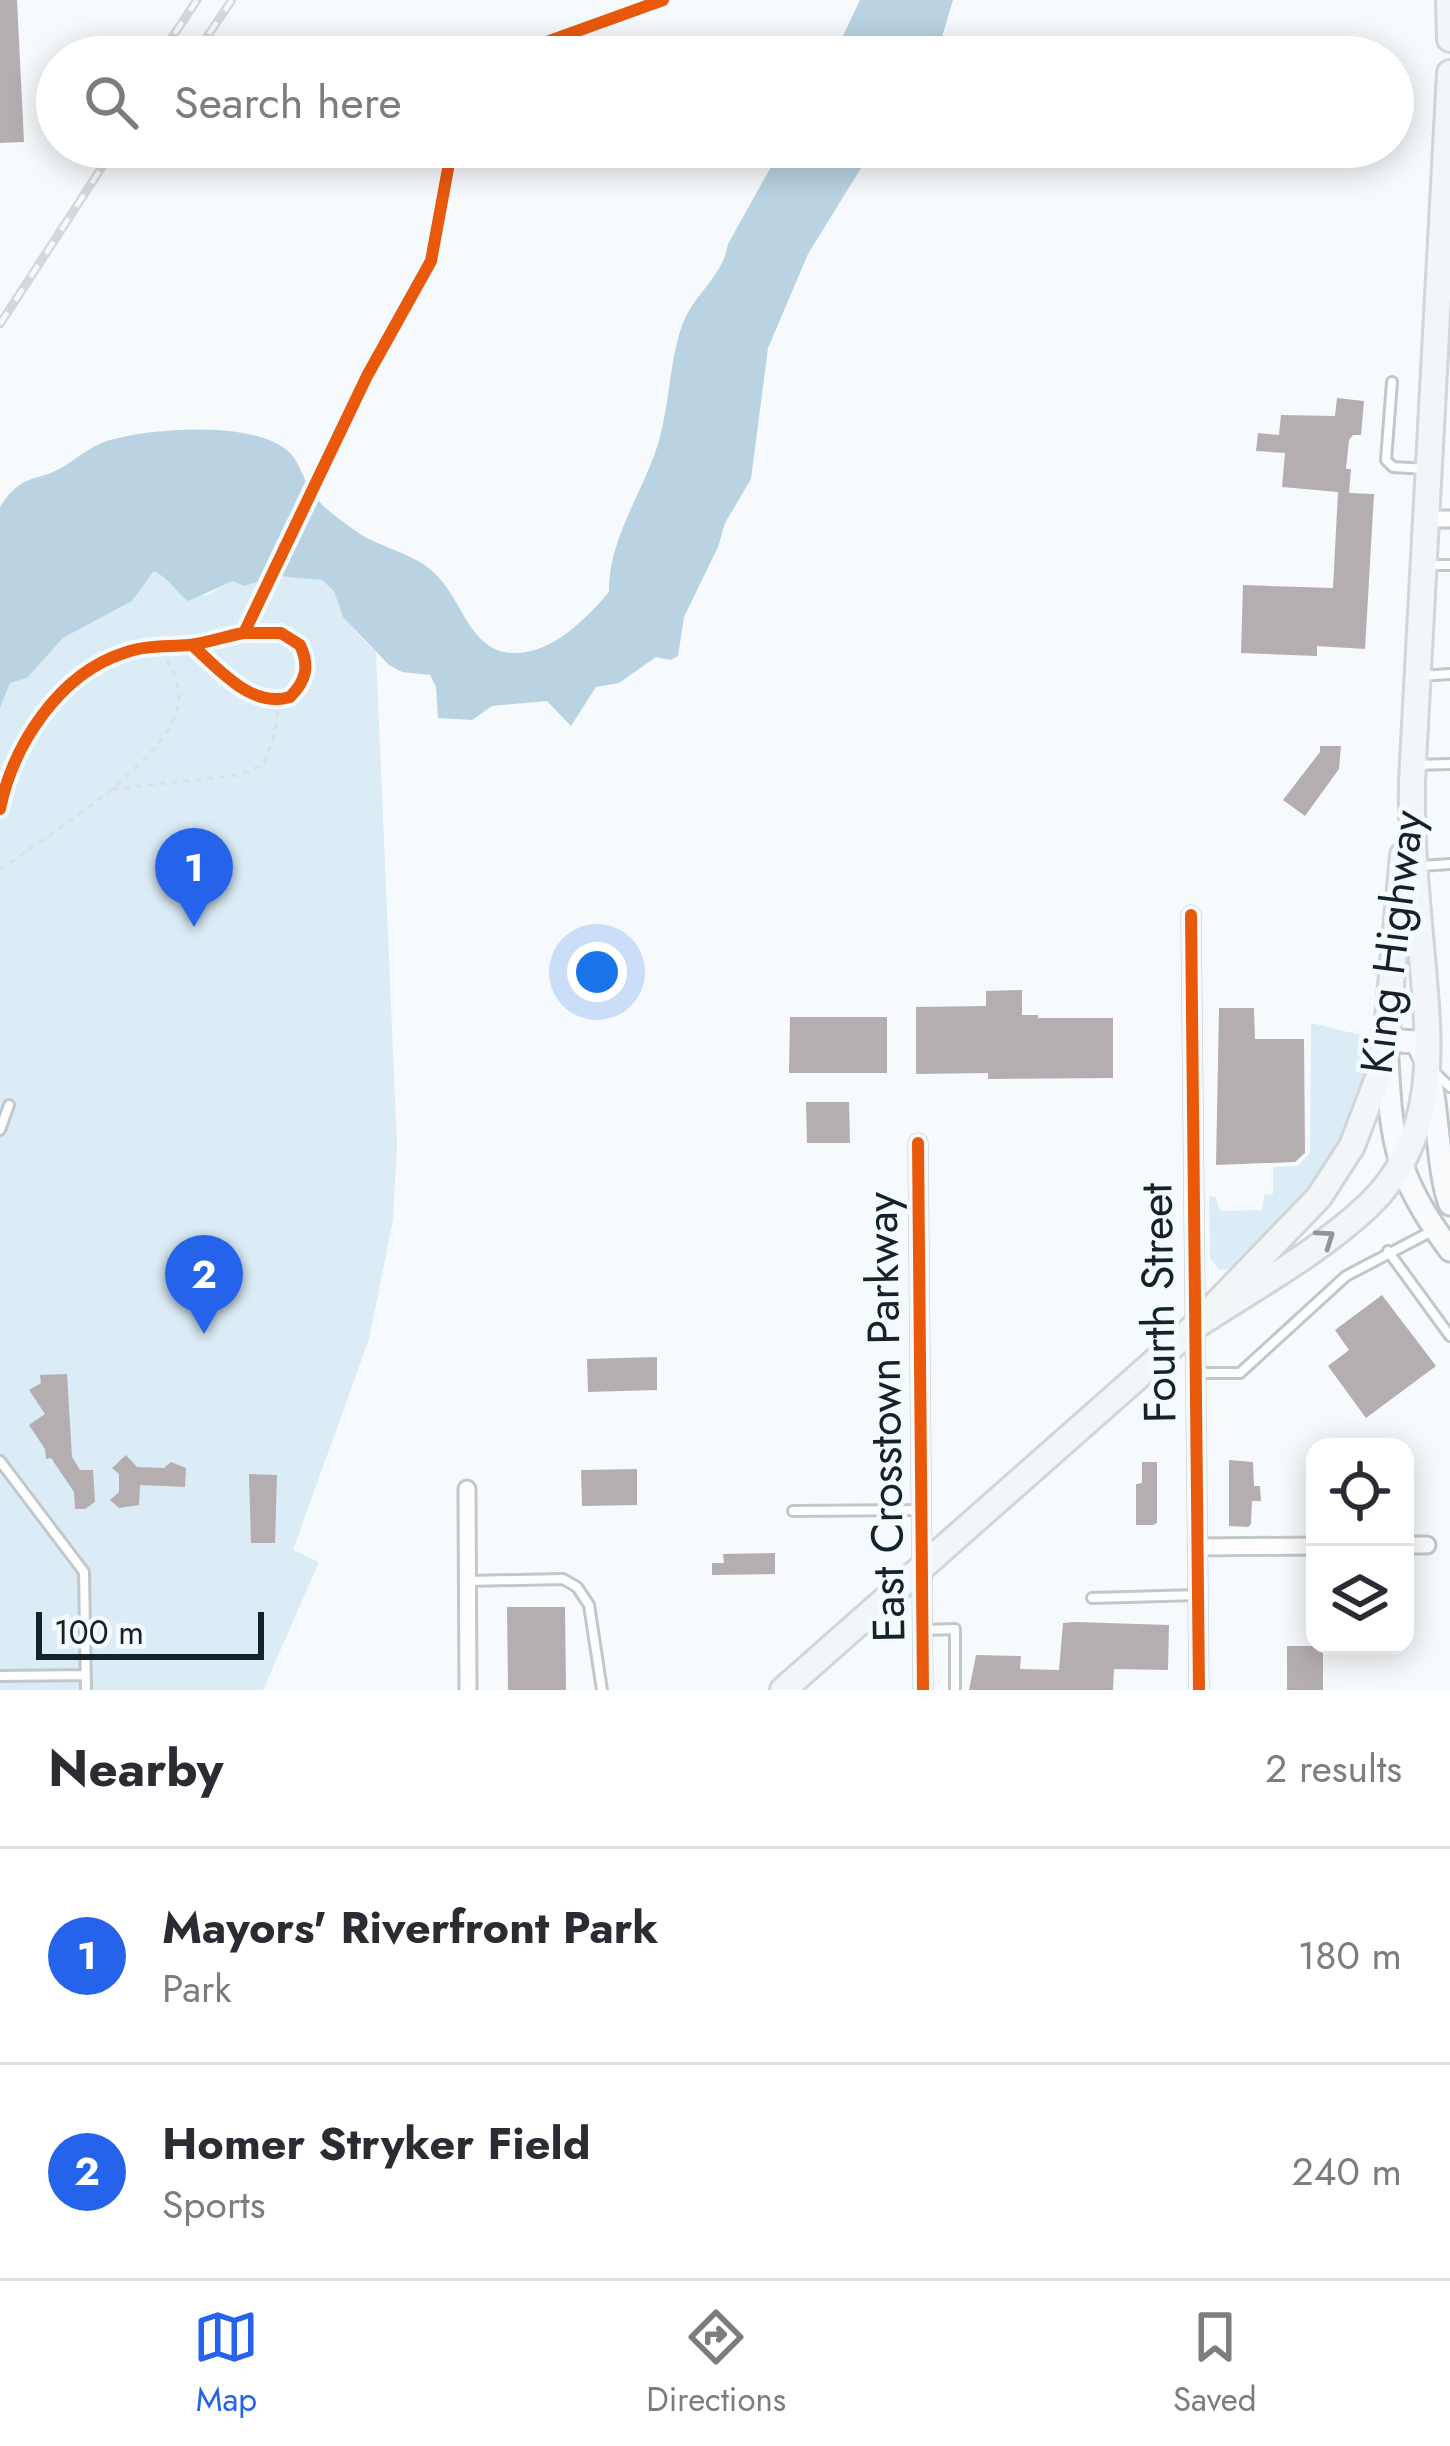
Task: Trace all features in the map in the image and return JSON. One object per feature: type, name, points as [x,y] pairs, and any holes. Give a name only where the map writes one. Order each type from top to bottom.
[{"type":"main road","points":[[1448,0],[1450,39]]},
{"type":"main road","name":"King Highway","points":[[783,1690],[1194,1327],[1319,1197],[1364,1121],[1386,1040],[1413,773],[1423,565],[1438,519],[1428,470],[1450,73]]},
{"type":"main road","name":"King Highway","points":[[1194,1327],[1347,1223],[1385,1187],[1420,1120],[1430,1068],[1413,773]]},
{"type":"street","name":"Fourth Street","points":[[1191,915],[1199,1690]]},
{"type":"street","points":[[1450,1204],[1434,1128],[1430,1068],[1415,1042],[1386,1040],[1399,1166],[1450,1250]]},
{"type":"street","name":"East Crosstown Parkway","points":[[918,1143],[923,1690]]},
{"type":"street","points":[[467,1489],[468,1690]]},
{"type":"street","points":[[1414,1545],[1427,1545]]},
{"type":"street","points":[[1197,1547],[1306,1546]]},
{"type":"lane","points":[[1392,382],[1386,460],[1393,467],[1428,470]]},
{"type":"lane","points":[[1423,565],[1450,565]]},
{"type":"lane","points":[[1418,676],[1450,674]]},
{"type":"lane","points":[[1413,773],[1450,764]]},
{"type":"lane","points":[[1415,867],[1450,864]]},
{"type":"lane","points":[[1430,1068],[1450,1088]]},
{"type":"lane","points":[[0,1130],[9,1105]]},
{"type":"lane","points":[[1195,1373],[1240,1373],[1346,1276],[1435,1229]]},
{"type":"lane","points":[[1388,1251],[1450,1336]]},
{"type":"lane","points":[[0,1461],[83,1572],[86,1690]]},
{"type":"lane","points":[[793,1511],[922,1510]]},
{"type":"lane","points":[[466,1581],[563,1579],[577,1587],[589,1605],[602,1690]]},
{"type":"lane","points":[[1092,1598],[1198,1595]]},
{"type":"lane","points":[[924,1630],[955,1629],[955,1690]]},
{"type":"lane","points":[[0,1676],[86,1676]]},
{"type":"path","points":[[150,647],[178,645]]},
{"type":"path","points":[[0,870],[140,766],[165,734],[179,703],[177,682],[150,647]]},
{"type":"path","points":[[110,789],[239,775],[263,765],[274,741],[273,701],[297,690]]},
{"type":"shaded area","points":[[154,571],[206,596],[233,580],[244,586],[291,577],[316,579],[334,590],[347,620],[376,652],[397,1145],[393,1220],[369,1339],[293,1550],[319,1562],[263,1690],[0,1690],[0,708],[10,683],[27,678],[63,638],[132,601]]},
{"type":"shaded area","points":[[1311,1023],[1369,1037],[1373,1045],[1356,1102],[1333,1151],[1303,1195],[1244,1260],[1219,1270],[1210,1258],[1209,1196],[1216,1197],[1220,1211],[1262,1210],[1264,1195],[1273,1194],[1273,1167],[1297,1166],[1310,1153]]},
{"type":"water","points":[[860,0],[953,0],[942,36],[843,36]]},
{"type":"water","points":[[770,168],[861,168],[808,254],[768,348],[751,479],[725,523],[684,617],[678,656],[671,660],[656,657],[619,683],[596,687],[571,726],[547,701],[492,706],[472,720],[438,718],[436,687],[430,675],[402,672],[389,665],[343,617],[334,591],[322,580],[278,576],[244,586],[233,581],[188,601],[154,571],[132,601],[63,638],[27,678],[10,683],[0,708],[0,507],[24,482],[56,471],[101,443],[154,432],[231,431],[275,442],[290,453],[326,508],[364,536],[430,569],[487,644],[512,653],[554,642],[609,592],[615,551],[661,433],[683,323],[721,266],[728,244]]},
{"type":"building","points":[[0,0],[17,0],[24,142],[0,143]]},
{"type":"building","points":[[1337,398],[1364,401],[1361,435],[1349,440],[1346,469],[1351,469],[1349,493],[1374,494],[1365,649],[1317,646],[1317,656],[1241,653],[1243,585],[1333,588],[1338,492],[1282,487],[1285,453],[1256,451],[1258,433],[1279,435],[1281,415],[1335,416]]},
{"type":"building","points":[[1320,746],[1341,746],[1339,769],[1305,816],[1283,800]]},
{"type":"building","points":[[1022,990],[1022,1015],[1113,1018],[1113,1078],[916,1074],[916,1007],[986,1006],[986,991]]},
{"type":"building","points":[[1219,1008],[1254,1008],[1255,1039],[1304,1039],[1305,1153],[1295,1162],[1216,1165]]},
{"type":"building","points":[[790,1017],[887,1017],[887,1073],[789,1073]]},
{"type":"building","points":[[806,1102],[849,1102],[850,1143],[807,1143]]},
{"type":"building","points":[[1382,1295],[1436,1366],[1366,1418],[1328,1366],[1349,1350],[1335,1330]]},
{"type":"building","points":[[657,1357],[657,1390],[588,1392],[587,1359]]},
{"type":"building","points":[[67,1374],[72,1457],[80,1470],[93,1470],[95,1502],[85,1509],[75,1509],[74,1492],[51,1458],[46,1459],[29,1425],[45,1414],[29,1390],[41,1383],[40,1375]]},
{"type":"building","points":[[126,1455],[137,1467],[164,1468],[171,1462],[186,1468],[185,1487],[140,1485],[139,1505],[119,1508],[110,1500],[119,1492],[119,1474],[112,1468]]},
{"type":"building","points":[[1229,1460],[1253,1462],[1254,1486],[1260,1486],[1261,1501],[1252,1501],[1248,1527],[1229,1526]]},
{"type":"building","points":[[1142,1462],[1157,1462],[1157,1523],[1153,1525],[1136,1525],[1136,1484],[1142,1483]]},
{"type":"building","points":[[637,1469],[637,1505],[582,1506],[581,1470]]},
{"type":"building","points":[[249,1474],[277,1475],[275,1543],[251,1543]]},
{"type":"building","points":[[775,1553],[775,1574],[712,1575],[712,1563],[724,1563],[723,1554]]},
{"type":"building","points":[[507,1607],[565,1607],[566,1690],[508,1690]]},
{"type":"building","points":[[1063,1623],[1169,1625],[1168,1670],[1114,1669],[1113,1690],[969,1690],[976,1655],[1021,1656],[1020,1669],[1059,1670]]},
{"type":"building","points":[[1287,1646],[1306,1646],[1306,1654],[1323,1654],[1323,1690],[1287,1690]]},
{"type":"railway","points":[[173,36],[197,0]]},
{"type":"railway","points":[[207,36],[232,0]]},
{"type":"railway","points":[[0,324],[101,168]]},
{"type":"cycle path","points":[[563,36],[663,0]]},
{"type":"cycle path","points":[[0,809],[28,737],[79,677],[132,650],[196,644],[244,633],[367,376],[431,261],[448,168]]},
{"type":"cycle path","points":[[192,645],[249,692],[276,699],[290,697],[305,673],[300,645],[281,633],[244,633]]},
{"type":"cycle path","points":[[1191,915],[1199,1690]]},
{"type":"cycle path","points":[[918,1143],[923,1690]]},
{"type":"place","name":"Mayors' Riverfront Park","points":[[194,927]]},
{"type":"place","name":"Homer Stryker Field","points":[[204,1334]]}]
